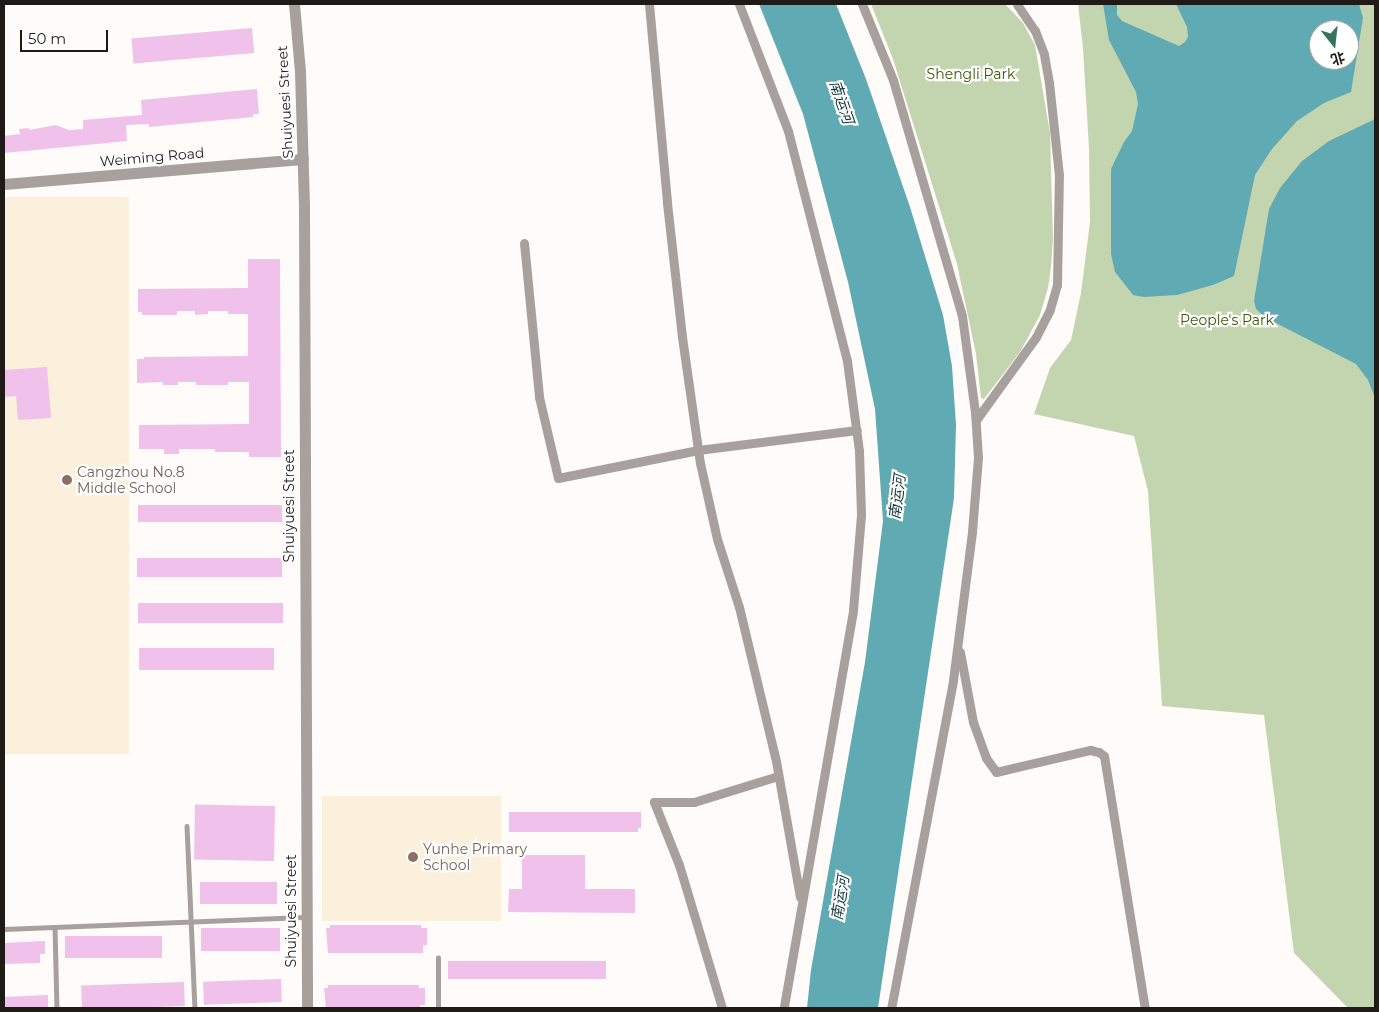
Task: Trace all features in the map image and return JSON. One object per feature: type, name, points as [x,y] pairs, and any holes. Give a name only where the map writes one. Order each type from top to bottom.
[{"type":"street","name":"Shuiyuesi Street","points":[[294,4],[303,160],[307,1008]]},
{"type":"street","points":[[649,4],[668,212],[698,450],[717,539],[739,607],[778,776],[801,905]]},
{"type":"street","points":[[739,4],[788,131],[847,361],[857,430],[861,515],[853,611],[784,1008]]},
{"type":"street","points":[[862,4],[893,80],[962,316],[976,420],[978,457],[951,691],[891,1008]]},
{"type":"street","points":[[976,420],[1036,337],[1050,309],[1057,285],[1059,175],[1049,83],[1044,54],[1035,31],[1017,4]]},
{"type":"street","name":"Weiming Road","points":[[4,184],[303,160]]},
{"type":"street","points":[[524,243],[539,398],[558,478],[698,450],[857,430]]},
{"type":"street","points":[[958,642],[973,722],[986,758],[996,772],[1090,750],[1099,752],[1104,756],[1144,1008]]},
{"type":"street","points":[[722,1008],[679,865],[654,802],[694,802],[778,776]]},
{"type":"lane","points":[[187,826],[195,1008]]},
{"type":"lane","points":[[4,929],[306,917]]},
{"type":"lane","points":[[55,927],[57,1008]]},
{"type":"lane","points":[[438,958],[438,1008]]},
{"type":"shaded area","name":"Cangzhou No.8 Middle School","points":[[4,197],[129,197],[129,754],[4,754]]},
{"type":"shaded area","name":"Yunhe Primary School","points":[[322,796],[501,796],[501,921],[322,921]]},
{"type":"green space","name":"Shengli Park","points":[[871,4],[1005,4],[1023,23],[1035,45],[1050,133],[1053,238],[1048,288],[1040,315],[1020,352],[984,399],[981,398],[976,354],[957,264],[893,59]]},
{"type":"green space","name":"People's Park","points":[[1078,4],[1375,4],[1375,1008],[1348,1008],[1294,953],[1264,715],[1162,706],[1148,491],[1134,436],[1034,414],[1050,368],[1071,340],[1081,293],[1090,222],[1089,149],[1083,48]]},
{"type":"water","name":"南运河","points":[[759,4],[836,4],[866,79],[910,207],[943,315],[952,366],[956,425],[954,498],[878,1008],[807,1008],[811,970],[865,662],[883,521],[875,409],[848,282],[803,114]]},
{"type":"water","points":[[1103,4],[1117,4],[1117,15],[1122,21],[1179,46],[1188,37],[1187,27],[1176,4],[1359,4],[1363,18],[1359,43],[1359,20],[1309,20],[1309,70],[1355,70],[1351,92],[1324,103],[1297,121],[1272,149],[1255,175],[1234,276],[1213,285],[1177,295],[1144,297],[1133,295],[1115,272],[1111,254],[1111,169],[1124,142],[1132,131],[1138,104],[1136,92],[1109,40]]},
{"type":"water","points":[[1375,119],[1375,398],[1368,380],[1356,364],[1266,318],[1256,309],[1254,301],[1269,209],[1280,188],[1302,161],[1329,141]]},
{"type":"building","points":[[252,28],[254,53],[134,63],[131,39]]},
{"type":"building","points":[[257,89],[259,114],[253,114],[253,117],[149,127],[149,124],[126,125],[127,141],[4,153],[4,136],[20,134],[19,129],[29,128],[29,130],[56,125],[69,130],[83,129],[83,120],[142,115],[141,100]]},
{"type":"building","points":[[248,259],[280,259],[281,457],[249,457],[249,452],[215,452],[215,449],[179,449],[179,454],[164,454],[164,449],[139,449],[139,425],[249,424],[249,382],[228,382],[228,385],[196,385],[196,382],[178,382],[178,385],[163,385],[163,382],[137,383],[137,359],[144,359],[144,357],[248,356],[248,314],[208,311],[208,314],[195,315],[195,311],[177,311],[177,315],[142,315],[142,312],[138,312],[138,289],[248,288]]},
{"type":"building","points":[[47,367],[51,418],[18,420],[16,396],[4,397],[4,370]]},
{"type":"building","points":[[138,505],[282,505],[282,522],[138,522]]},
{"type":"building","points":[[137,558],[282,558],[282,577],[137,577]]},
{"type":"building","points":[[138,603],[283,603],[283,623],[138,623]]},
{"type":"building","points":[[139,648],[274,648],[274,670],[139,670]]},
{"type":"building","points":[[195,805],[275,806],[274,861],[194,860]]},
{"type":"building","points":[[509,812],[641,812],[641,828],[638,828],[638,832],[509,832]]},
{"type":"building","points":[[522,855],[585,855],[585,889],[635,889],[635,913],[508,912],[509,889],[522,889]]},
{"type":"building","points":[[200,882],[277,882],[277,904],[200,904]]},
{"type":"building","points":[[330,925],[421,925],[421,928],[427,928],[427,945],[423,945],[423,953],[328,953],[326,928],[330,928]]},
{"type":"building","points":[[201,928],[280,928],[280,951],[201,951]]},
{"type":"building","points":[[65,936],[162,936],[162,958],[65,958]]},
{"type":"building","points":[[45,941],[45,954],[40,954],[40,963],[4,964],[4,943]]},
{"type":"building","points":[[448,961],[606,961],[606,979],[448,979]]},
{"type":"building","points":[[281,979],[282,1002],[204,1005],[203,982]]},
{"type":"building","points":[[184,982],[185,1006],[82,1008],[81,986]]},
{"type":"building","points":[[328,985],[419,985],[419,988],[425,988],[425,1005],[420,1005],[420,1008],[326,1008],[324,988],[328,988]]},
{"type":"building","points":[[48,995],[48,1008],[4,1008],[4,997]]},
{"type":"place","name":"Cangzhou No.8 Middle School","points":[[67,480]]},
{"type":"place","name":"Yunhe Primary School","points":[[413,857]]}]
